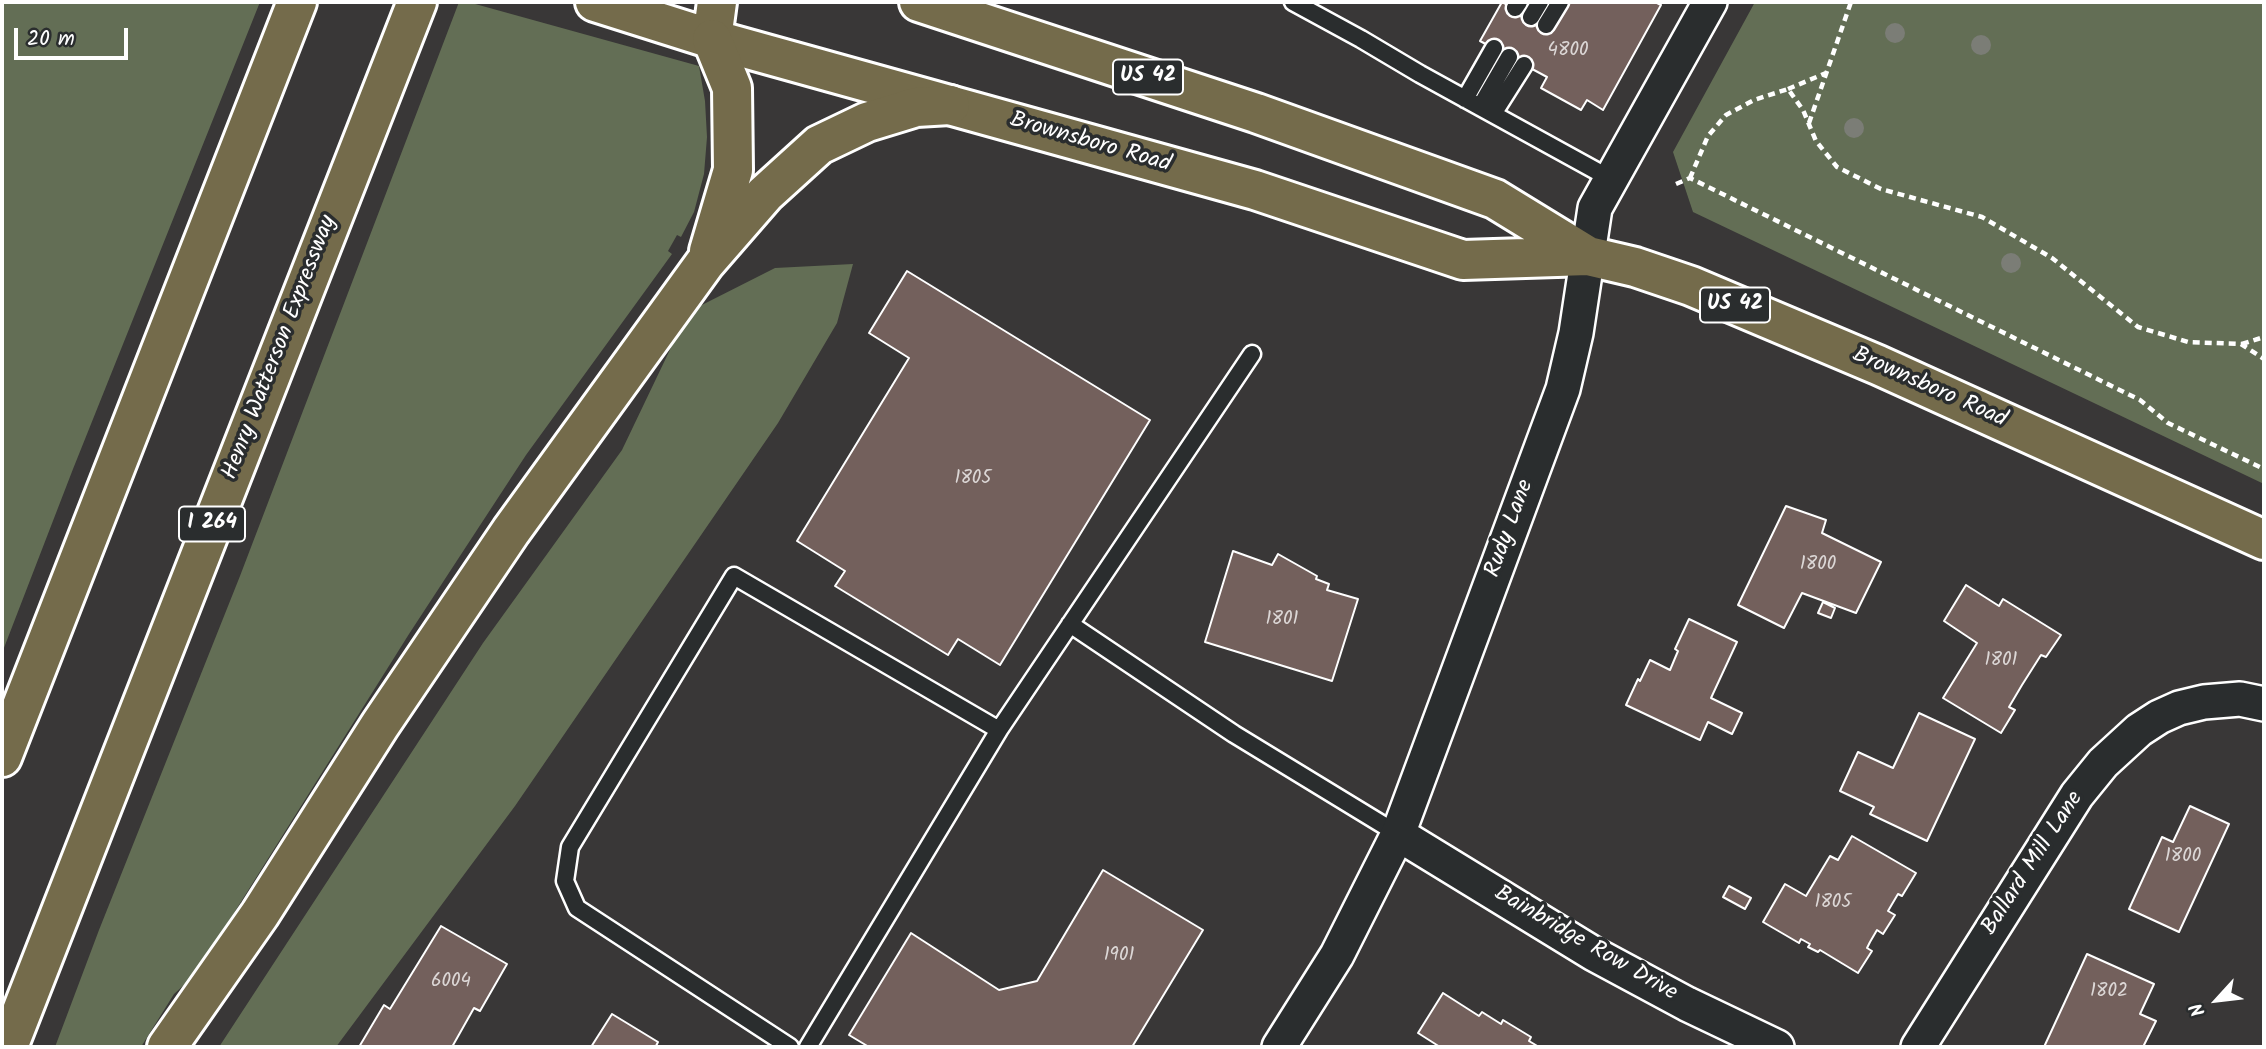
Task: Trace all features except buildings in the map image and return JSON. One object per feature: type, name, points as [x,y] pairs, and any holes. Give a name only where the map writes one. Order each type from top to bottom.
[{"type":"main road","points":[[2,757],[297,2]]},
{"type":"main road","name":"Henry Watterson Expressway","points":[[8,1047],[417,2]]},
{"type":"main road","name":"Brownsboro Road","points":[[595,2],[715,20],[950,105],[1255,190],[1463,260],[1588,257],[1636,267],[1878,365],[2264,540]]},
{"type":"main road","name":"Brownsboro Road","points":[[919,2],[1256,113],[1495,199],[1588,257]]},
{"type":"main road","points":[[705,263],[733,170],[732,88],[715,20]]},
{"type":"main road","points":[[167,1047],[260,914],[380,725],[511,531],[705,263],[765,194],[819,145],[867,122],[916,107],[950,105]]},
{"type":"street","name":"Rudy Lane","points":[[1279,1047],[1337,955],[1398,834],[1563,389],[1576,333],[1595,208],[1710,2]]},
{"type":"street","name":"Ballard Mill Lane","points":[[1918,1047],[2077,795],[2103,763],[2139,730],[2179,708],[2204,702],[2240,699],[2264,704]]},
{"type":"street","name":"Bainbridge Row Drive","points":[[1398,834],[1594,954],[1687,1004],[1777,1047]]},
{"type":"lane","points":[[1293,2],[1611,179]]},
{"type":"lane","points":[[1531,17],[1540,2]]},
{"type":"lane","points":[[1546,25],[1560,2]]},
{"type":"lane","points":[[1465,99],[1494,48]]},
{"type":"lane","points":[[1486,111],[1509,57]]},
{"type":"lane","points":[[1486,111],[1524,65]]},
{"type":"lane","points":[[807,1047],[999,730],[1252,354]]},
{"type":"lane","points":[[790,1047],[577,908],[565,881],[570,847],[734,576],[999,730]]},
{"type":"lane","points":[[1070,624],[1234,734],[1398,834]]},
{"type":"path","points":[[1809,123],[1851,2]]},
{"type":"path","points":[[1676,184],[1690,178],[1708,136],[1726,115],[1754,100],[1826,72]]},
{"type":"path","points":[[1788,89],[1803,110],[1816,141],[1837,167],[1881,188],[1982,217],[2052,258],[2138,327],[2188,342],[2241,344],[2264,337]]},
{"type":"path","points":[[1690,178],[2140,400],[2168,423],[2264,469]]},
{"type":"path","points":[[2241,344],[2264,359]]},
{"type":"green space","points":[[2,2],[260,2],[2,653]]},
{"type":"green space","points":[[459,2],[468,2],[699,66],[707,137],[704,174],[694,212],[681,237],[677,235],[668,251],[672,254],[526,455],[409,634],[195,975],[174,994],[141,1047],[55,1047],[240,576]]},
{"type":"green space","points":[[1755,2],[2264,2],[2264,484],[1693,212],[1673,152]]},
{"type":"green space","points":[[853,264],[837,323],[778,423],[515,806],[336,1047],[219,1047],[483,643],[622,450],[688,312],[775,268]]}]
